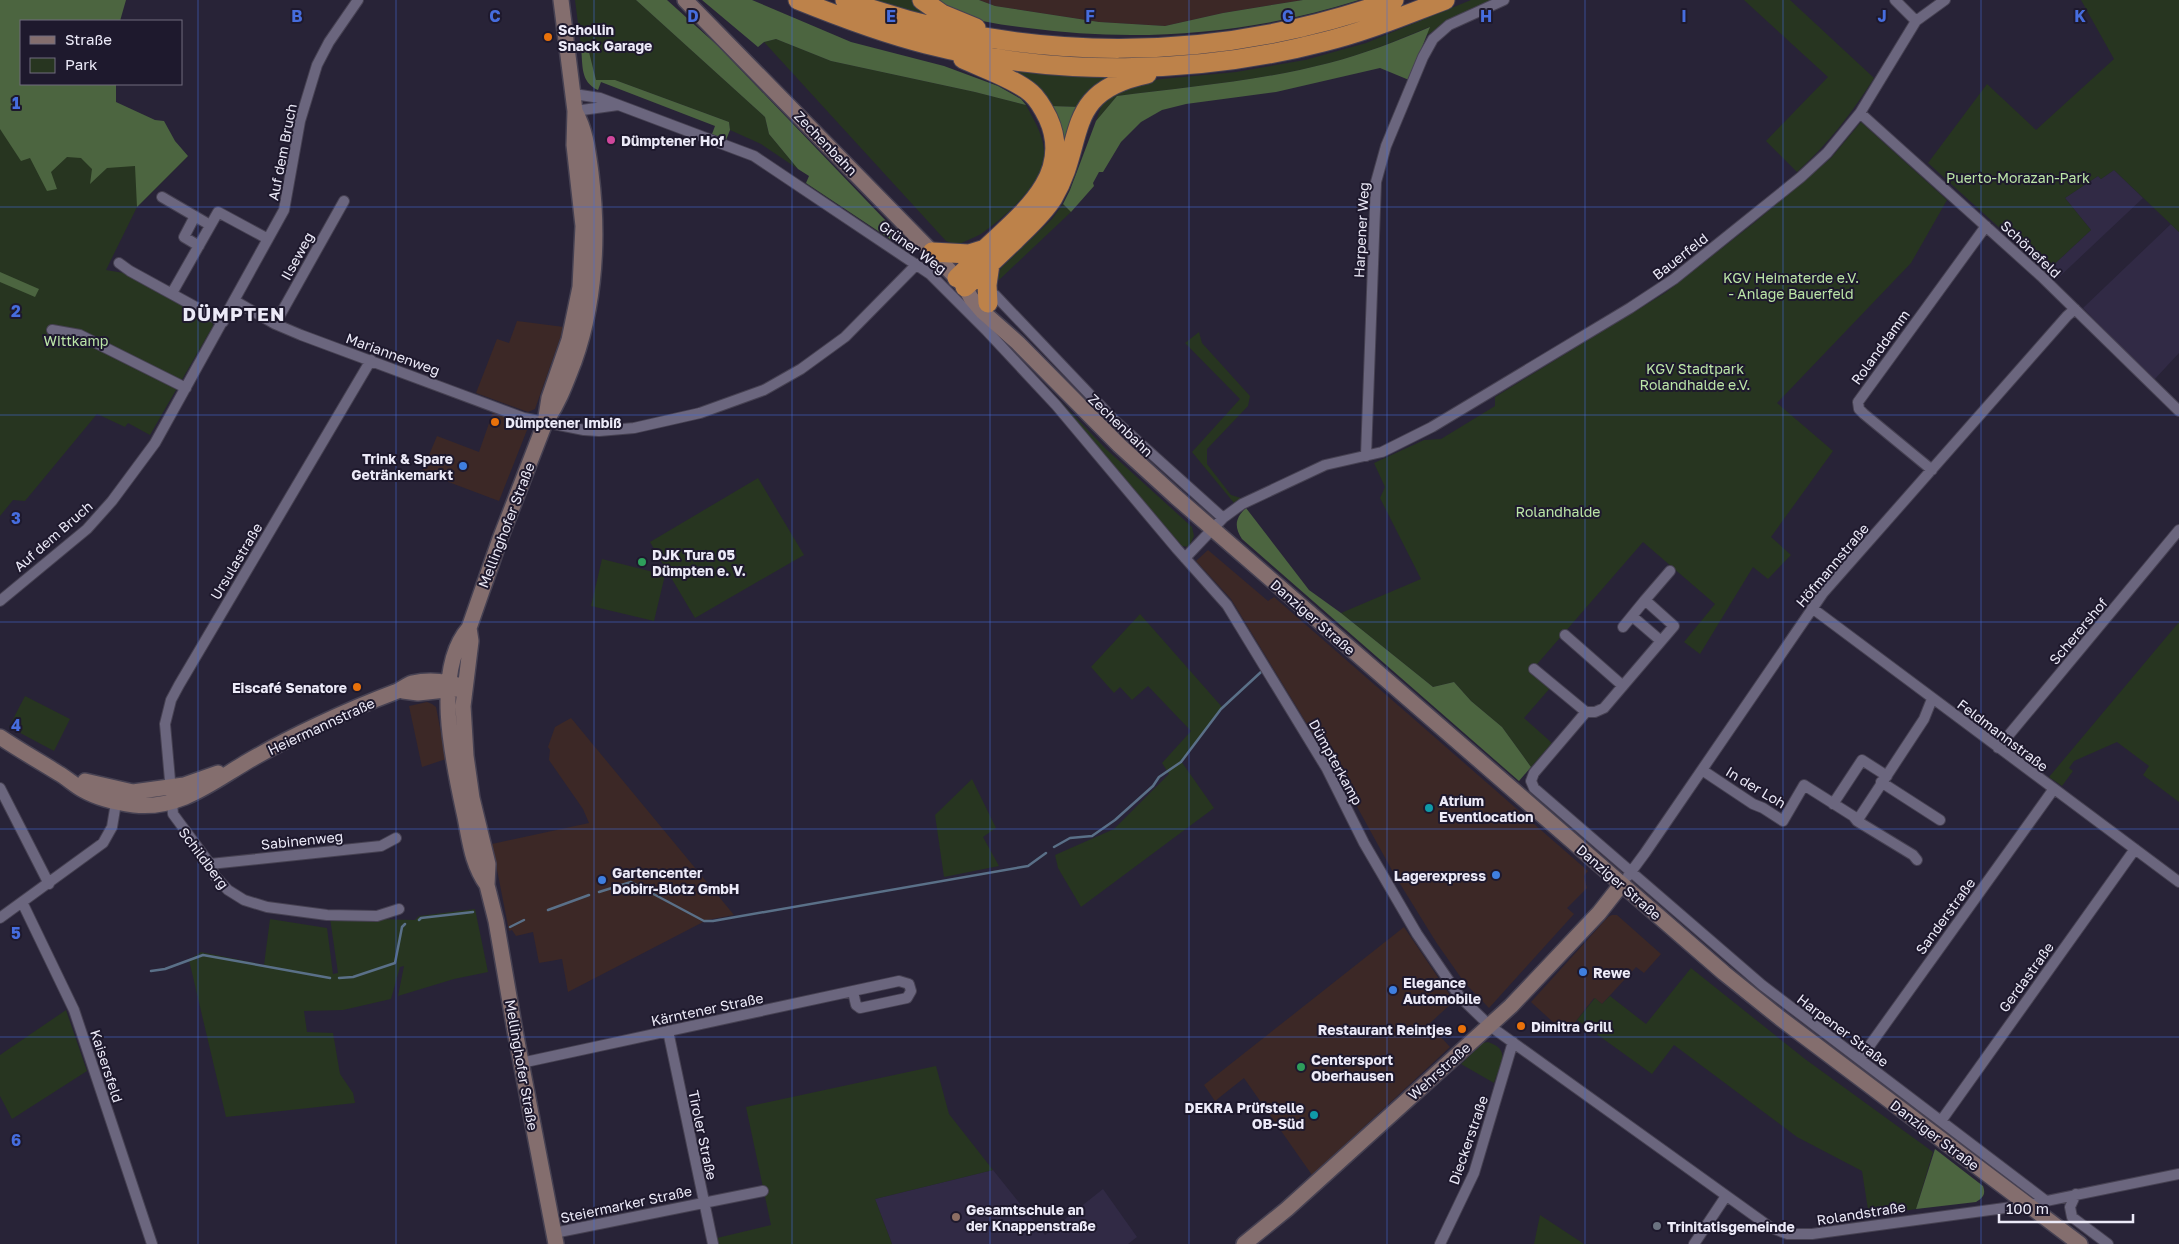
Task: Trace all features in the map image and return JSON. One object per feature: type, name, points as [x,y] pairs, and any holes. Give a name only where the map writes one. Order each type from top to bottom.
[{"type":"highway","points":[[798,0],[882,32],[978,55],[1065,65],[1129,68],[1200,63],[1258,56],[1324,42],[1389,22],[1445,0]]},
{"type":"highway","points":[[845,0],[920,24],[970,35],[1027,44],[1087,48],[1149,48],[1214,43],[1279,33],[1356,13],[1394,0]]},
{"type":"highway","points":[[922,0],[942,14],[970,26],[1027,44]]},
{"type":"highway","points":[[927,44],[999,75],[1031,93],[1044,110],[1052,128],[1054,148],[1051,172],[1040,195],[961,283]]},
{"type":"highway","points":[[932,252],[987,256],[1042,214],[1053,198],[1062,179],[1080,122],[1094,99],[1112,85],[1129,78],[1200,63]]},
{"type":"highway","points":[[987,256],[987,285],[991,299]]},
{"type":"main road","name":"Mellinghofer Straße","points":[[555,1239],[496,921],[487,885],[488,864],[472,798],[463,714],[454,687],[471,641],[469,628],[500,539],[545,423],[559,402],[586,324],[595,266],[594,200],[585,130],[576,111],[561,0]]},
{"type":"main road","name":"Zechenbahn","points":[[685,0],[745,59],[932,252],[961,283],[983,312],[1018,343],[1119,445],[1182,493]]},
{"type":"main road","name":"Zechenbahn","points":[[961,283],[977,294],[991,299],[1018,343]]},
{"type":"main road","name":"Danziger Straße","points":[[1182,493],[1621,885],[1724,973],[1780,1018],[2080,1244]]},
{"type":"main road","name":"Heiermannstraße","points":[[117,796],[136,805],[171,795],[244,764],[286,741],[399,691],[410,684],[431,681],[454,687]]},
{"type":"main road","points":[[0,737],[84,790],[117,796]]},
{"type":"main road","name":"Wehrstraße","points":[[1244,1244],[1287,1209],[1490,1026],[1532,986],[1604,907],[1621,885]]},
{"type":"street","name":"Auf dem Bruch","points":[[0,602],[87,529],[112,501],[150,450],[235,301],[284,210],[300,121],[317,65],[329,42],[358,0]]},
{"type":"street","name":"Harpener Weg","points":[[1366,456],[1376,182],[1386,146],[1423,57],[1433,39],[1449,25],[1504,0]]},
{"type":"street","points":[[1895,0],[1916,21]]},
{"type":"street","name":"Bauerfeld","points":[[1185,558],[1218,524],[1242,504],[1325,465],[1387,450],[1432,427],[1659,289],[1693,264],[1820,161],[1860,113],[1916,21],[1945,0]]},
{"type":"street","name":"Grüner Weg","points":[[574,94],[594,96],[754,156],[930,274],[1056,405],[1149,516]]},
{"type":"street","name":"Grüner Weg","points":[[576,111],[619,105]]},
{"type":"street","name":"Schönefeld","points":[[1860,113],[2075,309],[2179,411]]},
{"type":"street","points":[[162,197],[210,225]]},
{"type":"street","name":"Ilseweg","points":[[275,324],[344,201]]},
{"type":"street","points":[[172,293],[218,212],[268,240]]},
{"type":"street","points":[[195,216],[184,237],[199,246]]},
{"type":"street","name":"Rolanddamm","points":[[1932,470],[1864,414],[1858,402],[1986,226]]},
{"type":"street","points":[[119,263],[130,271],[223,322]]},
{"type":"street","name":"Mariannenweg","points":[[235,301],[275,324],[524,418],[599,432],[634,428],[700,414],[764,390],[801,369],[845,337],[916,264]]},
{"type":"street","name":"Zechenbahn","points":[[991,299],[1114,420],[1182,493]]},
{"type":"street","name":"Höfmannstraße","points":[[1621,885],[1834,579],[2066,316],[2075,309]]},
{"type":"street","points":[[52,330],[80,335],[186,388]]},
{"type":"street","name":"Ursulastraße","points":[[171,795],[165,737],[167,712],[171,700],[370,360]]},
{"type":"street","name":"Dümpterkamp","points":[[1149,516],[1222,600],[1237,622],[1327,769],[1364,843],[1417,934],[1460,996],[1490,1026]]},
{"type":"street","name":"Scherershof","points":[[1998,748],[2179,530]]},
{"type":"street","points":[[1623,627],[1670,571]]},
{"type":"street","points":[[1534,669],[1586,712],[1600,711],[1624,686],[1674,626],[1645,600]]},
{"type":"street","name":"Feldmannstraße","points":[[1812,608],[2053,790],[2179,882]]},
{"type":"street","points":[[1632,616],[1661,641]]},
{"type":"street","points":[[1565,635],[1624,686]]},
{"type":"street","points":[[1857,820],[1924,719],[1932,699]]},
{"type":"street","name":"Danziger Straße","points":[[1586,712],[1534,773],[1531,781],[1534,788],[1631,871]]},
{"type":"street","points":[[1834,804],[1862,760],[1884,779],[1940,820]]},
{"type":"street","name":"In der Loh","points":[[1702,770],[1753,804],[1783,820],[1804,786],[1913,855],[1917,860]]},
{"type":"street","points":[[0,788],[49,884]]},
{"type":"street","name":"Sanderstraße","points":[[1860,1059],[2053,790]]},
{"type":"street","name":"Schildberg","points":[[171,795],[173,814],[178,823],[210,864],[215,876],[228,890],[244,900],[267,907],[327,915],[377,916],[399,909]]},
{"type":"street","points":[[0,918],[49,884],[102,843],[112,827],[117,796]]},
{"type":"street","name":"Sabinenweg","points":[[210,864],[381,846],[396,838]]},
{"type":"street","name":"Gerdastraße","points":[[1941,1121],[2135,850]]},
{"type":"street","name":"Harpener Straße","points":[[1631,871],[1744,970],[2046,1201]]},
{"type":"street","name":"Kaisersfeld","points":[[22,902],[74,1010],[152,1244]]},
{"type":"street","points":[[1724,973],[1744,970]]},
{"type":"street","name":"Kärntener Straße","points":[[521,1063],[899,981],[905,982],[910,986],[911,993],[907,998],[860,1008],[856,1005],[853,992]]},
{"type":"street","name":"Rolandstraße","points":[[1490,1026],[1726,1196],[1777,1231],[1796,1236],[1814,1239],[2027,1205],[2179,1174]]},
{"type":"street","name":"Tiroler Straße","points":[[668,1031],[712,1244]]},
{"type":"street","name":"Dieckerstraße","points":[[1440,1244],[1474,1173],[1513,1042]]},
{"type":"street","name":"Steiermarker Straße","points":[[555,1239],[703,1202],[762,1191]]},
{"type":"street","points":[[2076,1194],[2070,1207],[2072,1217],[2108,1244]]},
{"type":"street","points":[[1694,1244],[1726,1196]]},
{"type":"shaded area","points":[[979,0],[1303,0],[1223,13],[1165,26],[1099,22],[995,6]]},
{"type":"shaded area","points":[[2114,170],[2143,198],[2056,280],[2047,271],[2091,230],[2065,198],[2098,176],[2101,179]]},
{"type":"shaded area","points":[[2171,224],[2179,232],[2179,353],[2153,381],[2083,308]]},
{"type":"shaded area","points":[[517,321],[564,327],[535,409],[528,412],[476,393],[497,339],[509,343]]},
{"type":"shaded area","points":[[493,412],[522,422],[527,430],[499,501],[422,472],[437,436],[479,452]]},
{"type":"shaded area","points":[[1208,550],[1268,601],[1274,597],[1588,871],[1584,876],[1587,888],[1567,908],[1574,914],[1489,1008],[1464,982],[1436,942],[1394,874],[1355,803],[1231,599],[1196,561]]},
{"type":"shaded area","points":[[427,702],[436,707],[446,759],[422,767],[409,706]]},
{"type":"shaded area","name":"Gartencenter Dobirr-Blotz GmbH","points":[[571,718],[734,915],[707,920],[568,992],[562,959],[539,963],[533,932],[516,936],[512,930],[509,931],[492,844],[589,823],[583,809],[549,760],[550,750],[548,747],[555,727]]},
{"type":"shaded area","points":[[1617,915],[1661,954],[1644,973],[1636,967],[1602,1004],[1594,998],[1566,1034],[1531,1002],[1608,917]]},
{"type":"shaded area","points":[[1404,927],[1454,1001],[1429,1024],[1450,1047],[1312,1175],[1244,1078],[1215,1101],[1204,1085]]},
{"type":"shaded area","name":"Gesamtschule an der Knappenstraße","points":[[993,1170],[1045,1235],[1103,1189],[1137,1237],[1128,1244],[892,1244],[875,1199]]},
{"type":"green space","points":[[0,0],[126,0],[120,20],[20,20],[20,85],[116,85],[116,102],[155,120],[164,121],[175,141],[188,156],[137,207],[135,166],[107,168],[90,184],[92,169],[81,158],[67,157],[51,172],[57,189],[47,191],[30,158],[21,161],[0,129]]},
{"type":"green space","points":[[575,0],[636,0],[765,117],[769,134],[798,169],[761,144],[730,130],[729,122],[615,80],[596,80],[588,48],[581,47]]},
{"type":"green space","points":[[636,0],[667,0],[718,46],[911,247],[908,251],[806,183],[809,176],[798,169],[769,134],[765,117]]},
{"type":"green space","points":[[702,0],[752,0],[851,42],[944,66],[998,86],[1021,99],[1026,105],[831,61],[776,39],[764,42],[758,47]]},
{"type":"green space","points":[[874,0],[912,0],[934,17]]},
{"type":"green space","points":[[934,0],[979,0],[995,6],[1099,22],[1165,26],[1223,13],[1303,0],[1359,0],[1319,12],[1236,28],[1153,35],[1111,35],[991,23],[968,17]]},
{"type":"green space","points":[[1471,0],[1494,0],[1448,22],[1427,35],[1429,27],[1355,56],[1329,63],[1250,79],[1117,96],[1096,121],[1103,102],[1121,89],[1151,80],[1236,72],[1305,60],[1366,43]]},
{"type":"green space","points":[[1744,0],[1790,0],[1874,78],[1839,128],[1797,172],[1766,141],[1828,77]]},
{"type":"green space","name":"Puerto-Morazan-Park","points":[[2081,0],[2179,0],[2179,232],[2114,170],[2101,179],[2098,176],[2065,198],[2091,230],[2047,271],[1928,163],[1987,84],[2036,130],[2114,59]]},
{"type":"green space","points":[[1430,27],[1409,80],[1380,68],[1276,92],[1186,104],[1162,110],[1141,122],[1121,142],[1103,172],[1099,172],[1093,183],[1094,186],[1071,212],[1063,204],[1096,121],[1117,96],[1223,83],[1303,69],[1368,51]]},
{"type":"green space","points":[[776,39],[831,61],[1026,105],[1042,139],[1043,163],[1038,175],[1031,187],[1012,209],[981,234],[957,245],[946,241],[764,42]]},
{"type":"green space","points":[[581,47],[588,48],[596,80],[615,80],[729,122],[730,130],[726,140],[712,134],[715,126],[601,82],[598,90],[592,87],[585,78]]},
{"type":"green space","points":[[998,69],[1048,75],[1112,78],[1081,107],[1050,106]]},
{"type":"green space","points":[[1050,106],[1081,107],[1066,141],[1062,140]]},
{"type":"green space","name":"Wittkamp","points":[[0,111],[188,156],[137,207],[106,270],[124,273],[212,320],[213,326],[150,435],[128,423],[125,427],[97,414],[25,501],[13,500],[0,516]]},
{"type":"green space","points":[[1861,122],[1947,200],[1911,263],[1777,403],[1833,451],[1771,537],[1791,555],[1768,579],[1753,567],[1700,654],[1684,642],[1715,604],[1643,542],[1532,670],[1551,687],[1524,718],[1552,743],[1531,767],[1502,727],[1471,701],[1454,682],[1433,687],[1341,613],[1421,579],[1380,498],[1385,487],[1374,463],[1424,440],[1441,439],[1495,406],[1495,397],[1665,293],[1754,223],[1831,158]]},
{"type":"green space","points":[[1063,204],[1071,212],[999,280],[997,277],[1001,268],[1052,219]]},
{"type":"green space","points":[[0,272],[39,289],[35,297],[0,282]]},
{"type":"green space","points":[[1199,332],[1202,343],[1250,396],[1248,406],[1207,449],[1207,464],[1231,495],[1241,498],[1234,503],[1192,452],[1240,399],[1185,343]]},
{"type":"green space","points":[[1038,378],[1106,449],[1192,527],[1194,536],[1189,547],[1182,546]]},
{"type":"green space","points":[[758,478],[804,555],[695,618],[650,542]]},
{"type":"green space","points":[[1246,508],[1309,590],[1341,613],[1433,687],[1454,682],[1471,701],[1502,727],[1531,767],[1519,781],[1242,539],[1237,523],[1240,515]]},
{"type":"green space","points":[[602,559],[665,575],[654,621],[591,606]]},
{"type":"green space","points":[[1140,614],[1222,707],[1181,761],[1214,808],[1081,907],[1058,868],[1055,855],[1114,829],[1169,774],[1162,763],[1191,731],[1148,686],[1132,700],[1120,687],[1114,693],[1091,667]]},
{"type":"green space","points":[[2179,622],[2179,802],[2143,775],[2149,766],[2117,742],[2074,761],[2069,768],[2073,771],[2062,786],[2049,777]]},
{"type":"green space","points":[[25,696],[70,719],[54,751],[9,727]]},
{"type":"green space","points":[[972,779],[996,828],[983,837],[999,866],[944,877],[935,815]]},
{"type":"green space","points":[[475,909],[488,972],[454,979],[398,996],[404,966],[400,967],[391,999],[343,1010],[304,1011],[307,1032],[333,1033],[340,1074],[353,1093],[355,1103],[226,1117],[189,960],[201,952],[264,965],[270,919],[327,928],[333,974],[338,973],[330,918],[415,920],[419,916]]},
{"type":"green space","points":[[1691,968],[1805,1059],[1933,1152],[1916,1209],[1869,1216],[1862,1171],[1797,1137],[1674,1045],[1652,1074],[1577,1020],[1595,998],[1602,1004],[1610,996],[1646,1024]]},
{"type":"green space","points":[[66,1010],[87,1071],[12,1119],[0,1096],[0,1055]]},
{"type":"green space","points":[[1488,1042],[1495,1045],[1502,1053],[1501,1064],[1494,1083],[1461,1064],[1483,1043]]},
{"type":"green space","points":[[936,1066],[949,1114],[993,1170],[875,1199],[892,1244],[718,1244],[717,1238],[771,1225],[746,1107]]},
{"type":"green space","points":[[1935,1149],[1983,1186],[1984,1194],[1980,1199],[1976,1202],[1916,1209]]},
{"type":"green space","points":[[1540,1215],[1584,1244],[1534,1244]]},
{"type":"waterway","points":[[1054,847],[1070,838],[1092,836],[1115,820],[1153,786],[1159,777],[1181,762],[1221,709],[1261,672]]},
{"type":"waterway","points":[[599,892],[631,882],[704,921],[713,921],[1028,866],[1046,853]]},
{"type":"waterway","points":[[548,910],[589,895]]},
{"type":"waterway","points":[[419,920],[421,918],[473,912]]},
{"type":"waterway","points":[[510,927],[524,920]]},
{"type":"waterway","points":[[339,978],[353,977],[395,963],[402,927],[405,924]]},
{"type":"waterway","points":[[151,971],[165,969],[203,955],[330,978]]},
{"type":"place","name":"Schollin Snack Garage","points":[[548,37]]},
{"type":"place","name":"Dümptener Hof","points":[[611,140]]},
{"type":"place","name":"Dümptener Imbiß","points":[[495,422]]},
{"type":"place","name":"Trink & Spare Getränkemarkt","points":[[463,466]]},
{"type":"place","name":"DJK Tura 05 Dümpten e. V.","points":[[642,562]]},
{"type":"place","name":"Eiscafé Senatore","points":[[357,687]]},
{"type":"place","name":"Atrium Eventlocation","points":[[1429,808]]},
{"type":"place","name":"Lagerexpress","points":[[1496,875]]},
{"type":"place","name":"Gartencenter Dobirr-Blotz GmbH","points":[[602,880]]},
{"type":"place","name":"Rewe","points":[[1583,972]]},
{"type":"place","name":"Elegance Automobile","points":[[1393,990]]},
{"type":"place","name":"Dimitra Grill","points":[[1521,1026]]},
{"type":"place","name":"Restaurant Reintjes","points":[[1462,1029]]},
{"type":"place","name":"Centersport Oberhausen","points":[[1301,1067]]},
{"type":"place","name":"DEKRA Prüfstelle OB-Süd","points":[[1314,1115]]},
{"type":"place","name":"Gesamtschule an der Knappenstraße","points":[[956,1217]]},
{"type":"place","name":"Trinitatisgemeinde","points":[[1657,1226]]},
{"type":"district","name":"DÜMPTEN","points":[[234,313]]},
{"type":"park label","name":"KGV Heimaterde e.V. - Anlage Bauerfeld","points":[[1791,286]]},
{"type":"park label","name":"KGV Stadtpark Rolandhalde e.V.","points":[[1695,376]]},
{"type":"park label","name":"Rolandhalde","points":[[1558,511]]}]
